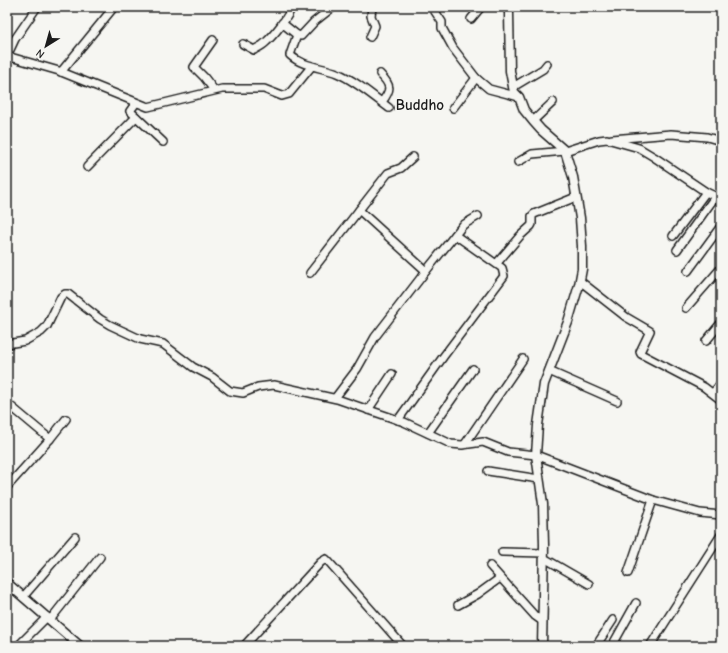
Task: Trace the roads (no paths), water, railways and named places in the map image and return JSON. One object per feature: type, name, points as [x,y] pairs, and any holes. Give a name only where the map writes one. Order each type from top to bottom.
[{"type":"street","points":[[37,7],[15,39],[7,56],[61,72],[148,107],[222,89],[264,89],[286,96],[312,67]]},
{"type":"street","points":[[61,72],[114,7]]},
{"type":"street","points":[[243,44],[254,50],[266,43],[289,13],[291,7]]},
{"type":"street","points":[[282,23],[302,36],[314,22],[333,7]]},
{"type":"street","points":[[370,37],[375,26],[371,16],[372,7]]},
{"type":"street","points":[[432,7],[442,22],[442,28],[453,48],[476,78],[489,89],[518,97]]},
{"type":"street","points":[[471,19],[481,7]]},
{"type":"street","points":[[507,7],[509,12],[510,71],[514,92],[524,110],[533,121],[565,151],[568,158],[580,218],[582,246],[582,269],[580,282],[568,322],[544,384],[538,425],[536,455],[543,504],[544,555],[542,646]]},
{"type":"street","points":[[297,34],[290,55],[293,58],[312,67],[338,74],[389,108]]},
{"type":"street","points":[[213,40],[194,67],[214,90]]},
{"type":"street","points":[[513,87],[543,69],[547,64]]},
{"type":"street","points":[[380,74],[389,86],[389,92],[382,102]]},
{"type":"street","points":[[453,108],[476,78]]},
{"type":"street","points":[[533,121],[553,102]]},
{"type":"street","points":[[136,103],[130,111],[162,142]]},
{"type":"street","points":[[87,167],[136,116]]},
{"type":"street","points":[[518,162],[532,154],[565,151],[599,140],[607,139],[671,134],[708,137],[721,141]]},
{"type":"street","points":[[607,139],[639,148],[706,192],[718,198],[677,250]]},
{"type":"street","points":[[310,273],[388,173],[400,168],[413,157]]},
{"type":"street","points":[[673,236],[706,192]]},
{"type":"street","points":[[497,264],[520,236],[531,226],[532,216],[534,214],[576,197]]},
{"type":"street","points":[[359,210],[426,271]]},
{"type":"street","points":[[334,398],[357,369],[375,337],[455,234],[478,216]]},
{"type":"street","points":[[688,271],[721,226]]},
{"type":"street","points":[[398,420],[504,276],[502,268],[455,234]]},
{"type":"street","points":[[686,308],[721,268]]},
{"type":"street","points":[[580,282],[626,317],[650,331],[640,352],[641,354],[713,393],[721,400]]},
{"type":"street","points":[[7,344],[25,341],[41,332],[47,326],[61,297],[68,294],[110,325],[140,339],[163,344],[193,367],[212,377],[230,391],[243,393],[258,387],[274,385],[334,398],[398,420],[451,444],[483,442],[508,452],[536,455],[653,500],[700,513],[721,515]]},
{"type":"street","points":[[706,341],[721,323]]},
{"type":"street","points":[[465,444],[523,359]]},
{"type":"street","points":[[428,433],[473,369]]},
{"type":"street","points":[[549,371],[617,401]]},
{"type":"street","points":[[368,410],[392,374]]},
{"type":"street","points":[[713,393],[721,383]]},
{"type":"street","points":[[7,402],[50,439]]},
{"type":"street","points":[[7,487],[66,419]]},
{"type":"street","points":[[488,471],[539,479]]},
{"type":"street","points":[[628,573],[653,500]]},
{"type":"street","points":[[650,646],[721,535]]},
{"type":"street","points":[[22,596],[76,537]]},
{"type":"street","points":[[502,552],[544,555],[589,584]]},
{"type":"street","points":[[18,646],[48,619],[100,557]]},
{"type":"street","points":[[244,646],[321,562],[326,560],[404,646]]},
{"type":"street","points":[[490,566],[535,616],[542,621]]},
{"type":"street","points":[[458,605],[478,594],[500,578]]},
{"type":"street","points":[[7,583],[80,646]]},
{"type":"street","points":[[612,646],[636,603]]},
{"type":"street","points":[[596,646],[613,620]]},
{"type":"district","name":"Buddho","points":[[420,105]]}]
